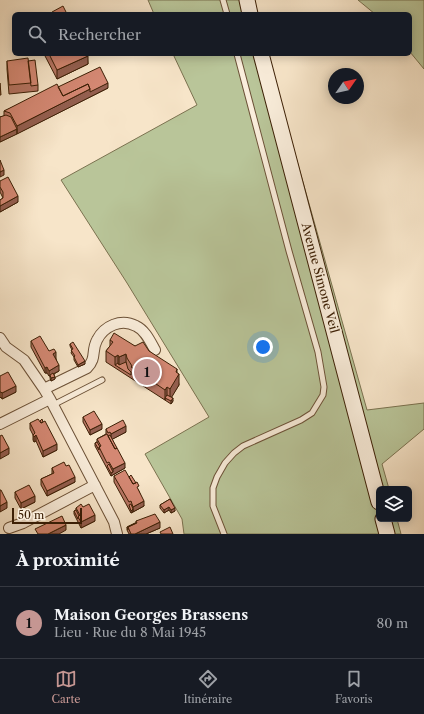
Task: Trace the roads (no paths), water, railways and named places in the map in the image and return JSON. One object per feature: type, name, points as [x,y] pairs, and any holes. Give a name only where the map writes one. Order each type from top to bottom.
[{"type":"main road","points":[[246,0],[249,12]]},
{"type":"main road","name":"Avenue Simone Veil","points":[[262,56],[376,491]]},
{"type":"main road","points":[[385,522],[387,534]]},
{"type":"street","points":[[44,389],[87,368],[92,363],[95,342],[100,334],[107,327],[117,323],[124,322],[136,326],[145,334],[155,350]]},
{"type":"street","points":[[0,338],[6,347],[24,360],[52,402],[114,522],[117,534]]},
{"type":"street","points":[[0,424],[52,402]]},
{"type":"street","points":[[9,528],[23,523],[95,485]]},
{"type":"lane","points":[[223,0],[226,12]]},
{"type":"lane","points":[[224,534],[213,506],[213,488],[225,462],[243,446],[301,420],[312,413],[323,395],[324,388],[318,352],[289,251],[238,56]]},
{"type":"lane","points":[[52,402],[102,380]]},
{"type":"place","name":"Maison Georges Brassens","points":[[147,372]]}]
